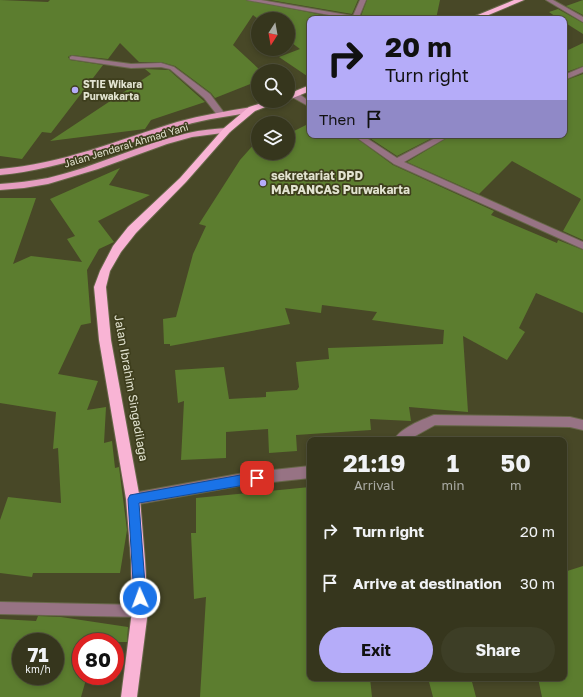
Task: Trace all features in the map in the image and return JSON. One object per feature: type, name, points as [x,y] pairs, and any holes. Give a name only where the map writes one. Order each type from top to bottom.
[{"type":"highway","points":[[480,16],[520,0]]},
{"type":"highway","points":[[295,94],[307,89]]},
{"type":"highway","name":"Jalan Jenderal Ahmad Yani","points":[[226,130],[255,108]]},
{"type":"highway","name":"Jalan Ibrahim Singadilaga","points":[[129,697],[140,611],[134,499],[105,340],[100,287],[105,270],[117,249],[132,230],[183,180],[226,130]]},
{"type":"main road","name":"Jalan Jenderal Ahmad Yani","points":[[0,172],[18,171],[60,163],[181,124],[221,114],[252,109]]},
{"type":"main road","name":"Jalan Jenderal Ahmad Yani","points":[[0,187],[16,187],[66,176],[187,136],[226,130]]},
{"type":"main road","points":[[60,163],[66,176]]},
{"type":"street","points":[[250,0],[346,16]]},
{"type":"street","points":[[359,16],[363,0]]},
{"type":"street","points":[[549,0],[583,20]]},
{"type":"street","points":[[72,58],[131,66],[161,65],[172,68],[206,96],[221,114]]},
{"type":"street","points":[[567,77],[583,69]]},
{"type":"street","points":[[295,98],[307,104]]},
{"type":"street","points":[[361,138],[397,162],[583,246]]},
{"type":"street","points":[[397,162],[441,138]]},
{"type":"street","points":[[404,437],[434,420],[534,421],[583,425]]},
{"type":"street","points":[[134,499],[244,479],[307,472]]},
{"type":"street","points":[[0,608],[140,611]]},
{"type":"building","points":[[0,0],[48,2],[50,0],[246,0],[328,16],[307,16],[307,76],[295,68],[295,64],[289,64],[279,57],[295,56],[295,51],[300,49],[295,45],[295,12],[251,12],[251,18],[233,45],[253,64],[251,64],[251,84],[215,98],[211,93],[175,66],[161,62],[139,62],[120,43],[108,59],[71,55],[68,57],[70,60],[103,65],[51,133],[42,132],[22,159],[0,156]]},
{"type":"building","points":[[270,0],[358,0],[352,14]]},
{"type":"building","points":[[367,0],[440,0],[437,16],[361,16]]},
{"type":"building","points":[[583,0],[583,15],[566,6]]},
{"type":"building","points":[[558,9],[583,23],[583,34],[567,24],[567,16],[555,16],[549,12]]},
{"type":"building","points":[[583,43],[583,66],[567,72],[567,51]]},
{"type":"building","points":[[145,69],[169,70],[205,102],[151,120],[145,129],[50,141],[151,74]]},
{"type":"building","points":[[583,74],[583,240],[563,231],[581,199],[512,161],[479,194],[407,162],[447,138],[567,138],[567,80]]},
{"type":"building","points":[[307,124],[307,138],[356,138],[393,165],[494,211],[491,215],[557,243],[558,240],[583,250],[583,313],[536,293],[519,328],[525,332],[507,360],[463,336],[468,412],[409,407],[411,421],[370,419],[371,430],[296,435],[297,451],[269,453],[268,429],[226,432],[226,458],[181,460],[184,401],[178,403],[175,370],[224,367],[229,399],[266,397],[266,392],[297,390],[299,387],[296,362],[329,359],[328,348],[443,344],[444,330],[372,320],[377,312],[322,305],[321,313],[285,308],[290,324],[170,346],[170,344],[164,344],[163,319],[176,317],[193,254],[206,226],[199,224],[240,160],[251,148],[251,160],[295,160],[295,130]]},
{"type":"building","points":[[370,138],[432,138],[397,156]]},
{"type":"building","points":[[120,168],[109,185],[150,195],[98,221],[114,242],[99,249],[87,270],[91,323],[81,325],[58,374],[98,381],[87,410],[106,407],[104,443],[112,441],[115,468],[119,467],[127,530],[120,573],[33,573],[32,577],[0,573],[0,520],[8,497],[61,503],[58,448],[53,449],[56,412],[0,403],[0,198],[36,198],[13,264],[31,256],[82,262],[67,239],[75,236],[50,199]]},
{"type":"building","points":[[307,487],[307,681],[370,681],[372,697],[200,697],[206,597],[194,599],[191,533],[196,533],[196,498]]},
{"type":"building","points":[[583,566],[583,697],[542,697],[539,681],[567,681],[567,571]]},
{"type":"building","points":[[38,616],[61,617],[128,627],[127,642],[124,642],[124,633],[72,633],[72,685],[84,685],[81,697],[0,697],[0,619],[36,621]]},
{"type":"building","points":[[429,681],[472,681],[476,697],[433,697]]},
{"type":"place","name":"STIE Wikara Purwakarta","points":[[75,90]]},
{"type":"place","name":"sekretariat DPD MAPANCAS Purwakarta","points":[[263,183]]},
{"type":"route","points":[[140,598],[134,499],[244,479],[257,478]]}]
